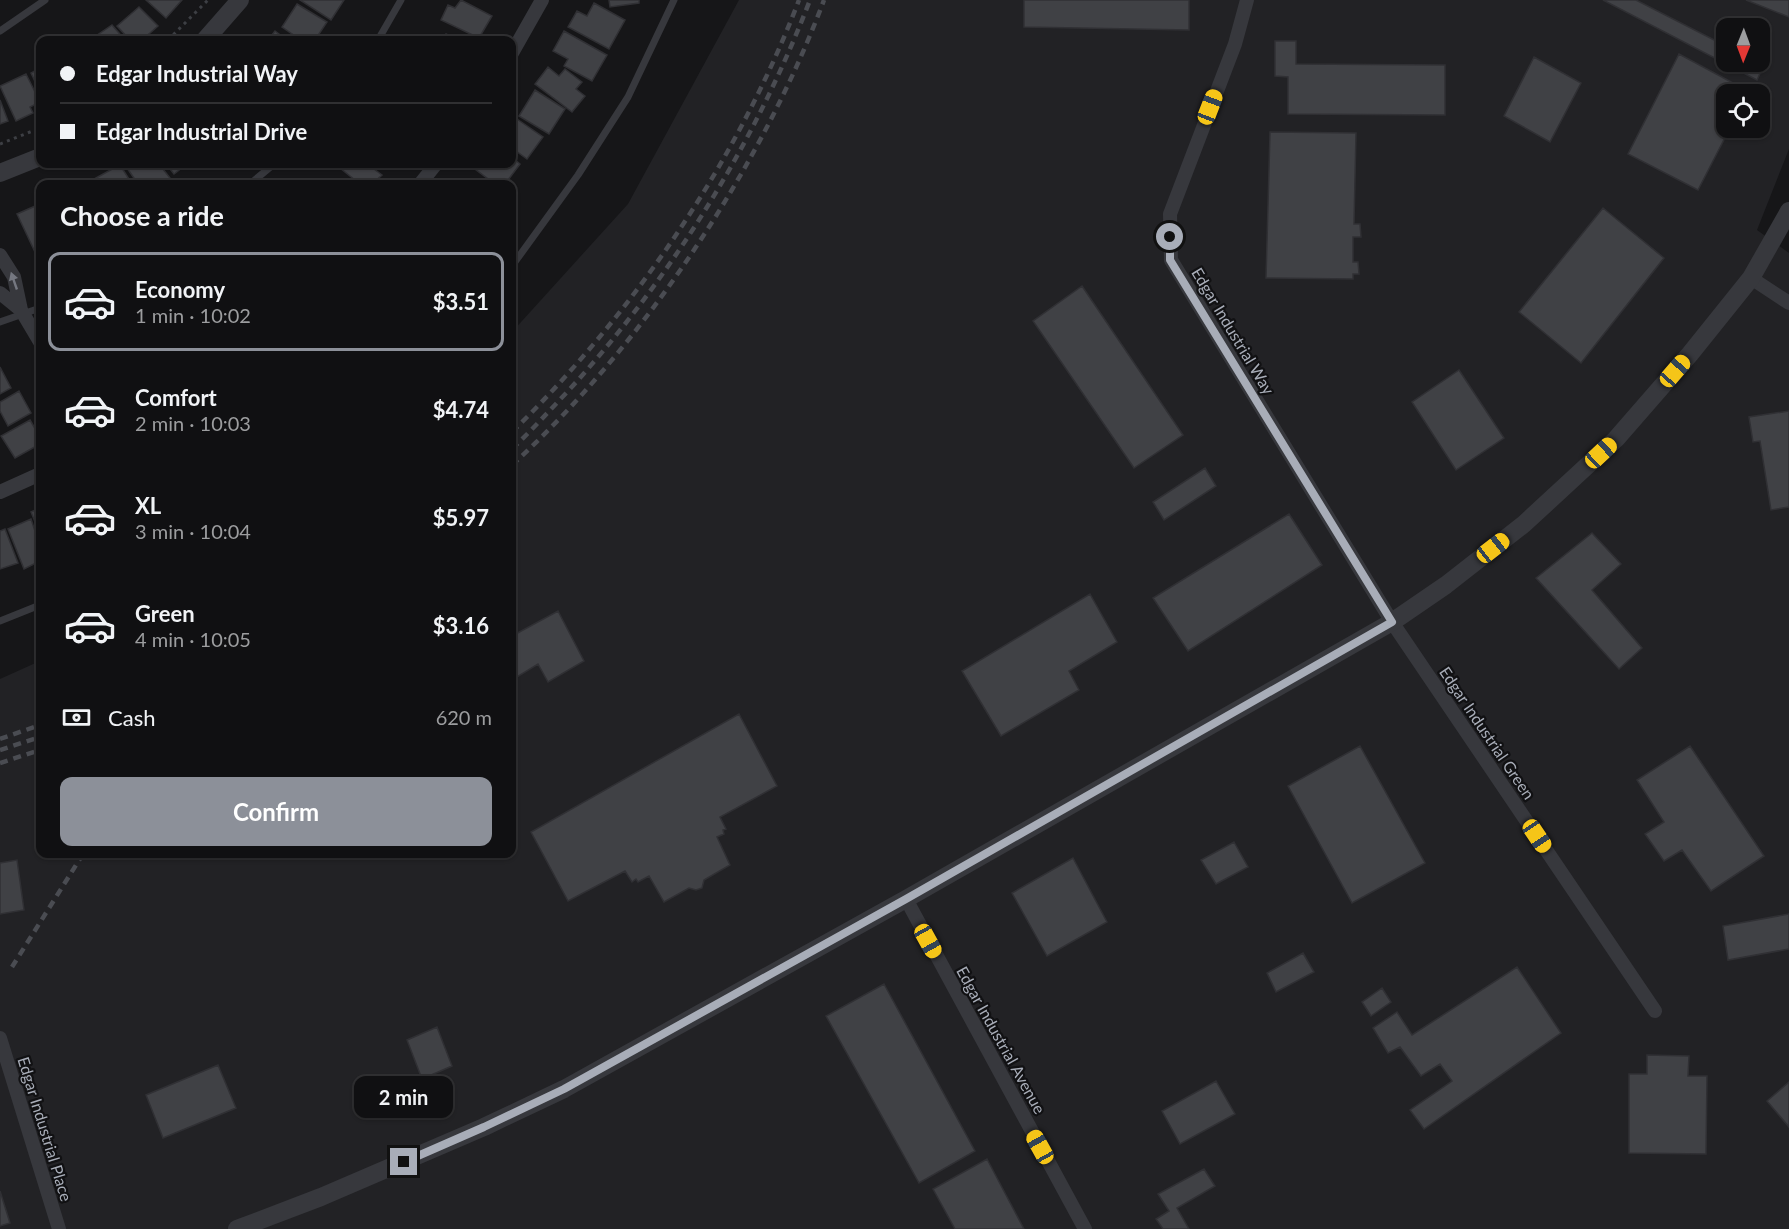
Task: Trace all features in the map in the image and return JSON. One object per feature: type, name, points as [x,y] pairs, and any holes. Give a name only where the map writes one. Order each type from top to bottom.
[{"type":"street","points":[[208,36],[240,0]]},
{"type":"street","points":[[516,46],[542,0]]},
{"type":"street","name":"Edgar Industrial Way","points":[[1247,0],[1235,44],[1170,214],[1170,260],[1392,622]]},
{"type":"street","points":[[0,172],[36,158]]},
{"type":"street","points":[[423,180],[433,168]]},
{"type":"street","points":[[237,1229],[321,1197],[434,1149],[564,1089],[906,899],[1392,622],[1446,585],[1524,524],[1616,439],[1690,354],[1751,278],[1789,211]]},
{"type":"street","points":[[0,255],[14,277],[22,312],[36,335]]},
{"type":"street","points":[[1751,278],[1789,303]]},
{"type":"street","points":[[0,293],[22,312]]},
{"type":"street","points":[[0,492],[36,476]]},
{"type":"street","name":"Edgar Industrial Green","points":[[1392,622],[1655,1011]]},
{"type":"street","name":"Edgar Industrial Avenue","points":[[906,899],[1085,1229]]},
{"type":"street","name":"Edgar Industrial Place","points":[[0,1038],[59,1229]]},
{"type":"lane","points":[[0,31],[45,0]]},
{"type":"lane","points":[[380,36],[401,0]]},
{"type":"lane","points":[[516,261],[618,113],[639,75],[674,0]]},
{"type":"lane","points":[[255,180],[269,168]]},
{"type":"lane","points":[[0,322],[22,312],[36,309]]},
{"type":"lane","points":[[0,621],[36,607]]},
{"type":"path","points":[[172,36],[208,0]]},
{"type":"path","points":[[0,144],[36,130]]},
{"type":"shaded area","points":[[739,0],[1789,0],[1789,149],[1757,230],[1789,253],[1789,1229],[0,1229],[0,679],[36,663],[36,858],[516,858],[516,328],[628,204]]},
{"type":"building","points":[[146,0],[182,0],[166,18]]},
{"type":"building","points":[[300,0],[344,0],[331,20]]},
{"type":"building","points":[[461,0],[492,16],[480,36],[475,36],[441,20],[448,5],[455,8]]},
{"type":"building","points":[[609,0],[639,0],[639,3],[610,7]]},
{"type":"building","points":[[1024,0],[1189,0],[1189,30],[1024,27]]},
{"type":"building","points":[[1603,0],[1636,0],[1716,41],[1716,59]]},
{"type":"building","points":[[1746,0],[1789,0],[1789,17]]},
{"type":"building","points":[[594,3],[625,20],[609,49],[568,27],[577,11],[587,16]]},
{"type":"building","points":[[297,4],[327,22],[318,36],[295,36],[282,27]]},
{"type":"building","points":[[139,7],[158,26],[147,36],[126,36],[117,26]]},
{"type":"building","points":[[112,25],[122,36],[96,36]]},
{"type":"building","points":[[275,31],[282,36],[271,36]]},
{"type":"building","points":[[564,31],[607,55],[592,81],[564,66],[568,59],[553,51]]},
{"type":"building","points":[[1275,41],[1296,41],[1296,64],[1445,65],[1445,115],[1288,114],[1288,77],[1275,76]]},
{"type":"building","points":[[1679,54],[1735,84],[1716,84],[1716,138],[1725,138],[1698,190],[1628,154]]},
{"type":"building","points":[[1534,57],[1581,83],[1550,142],[1504,116]]},
{"type":"building","points":[[548,67],[559,76],[565,69],[582,82],[576,89],[585,96],[572,112],[535,84]]},
{"type":"building","points":[[36,70],[36,84],[31,73]]},
{"type":"building","points":[[1742,72],[1761,72],[1757,80]]},
{"type":"building","points":[[26,74],[36,94],[36,104],[30,107],[33,113],[16,121],[0,86]]},
{"type":"building","points":[[535,90],[565,109],[549,134],[519,116]]},
{"type":"building","points":[[0,100],[8,121],[0,124]]},
{"type":"building","points":[[516,118],[543,137],[527,159],[516,151]]},
{"type":"building","points":[[1270,132],[1356,133],[1354,224],[1360,224],[1361,237],[1353,237],[1353,262],[1358,262],[1359,274],[1353,274],[1353,279],[1266,278]]},
{"type":"building","points":[[516,160],[520,164],[508,180],[490,180],[475,169],[516,168]]},
{"type":"building","points":[[114,168],[122,168],[130,180],[92,180]]},
{"type":"building","points":[[127,168],[162,168],[170,178],[166,180],[135,180]]},
{"type":"building","points":[[169,168],[182,168],[174,174]]},
{"type":"building","points":[[340,168],[375,168],[382,175],[376,180],[355,180]]},
{"type":"building","points":[[36,206],[36,252],[35,252],[17,214]]},
{"type":"building","points":[[1603,208],[1664,258],[1581,363],[1519,312]]},
{"type":"building","points":[[1082,286],[1183,435],[1134,468],[1033,321]]},
{"type":"building","points":[[0,367],[11,388],[0,394]]},
{"type":"building","points":[[1459,370],[1504,438],[1456,470],[1412,402]]},
{"type":"building","points":[[19,391],[31,413],[8,426],[0,411],[0,402]]},
{"type":"building","points":[[1789,411],[1789,507],[1771,510],[1760,441],[1753,442],[1749,417]]},
{"type":"building","points":[[30,420],[36,430],[36,446],[15,458],[1,436]]},
{"type":"building","points":[[1205,468],[1216,486],[1164,520],[1153,502]]},
{"type":"building","points":[[36,510],[36,524],[31,512]]},
{"type":"building","points":[[1289,514],[1322,565],[1188,651],[1153,598]]},
{"type":"building","points":[[31,519],[36,534],[36,563],[24,569],[8,529]]},
{"type":"building","points":[[5,529],[18,563],[0,569],[0,531]]},
{"type":"building","points":[[1592,533],[1621,564],[1592,590],[1642,648],[1619,669],[1536,578]]},
{"type":"building","points":[[1090,594],[1117,642],[1069,671],[1079,690],[1001,736],[962,671]]},
{"type":"building","points":[[558,611],[584,661],[548,682],[538,664],[516,678],[516,634]]},
{"type":"building","points":[[739,714],[777,786],[720,817],[726,829],[723,830],[724,834],[717,837],[730,865],[704,880],[702,888],[696,890],[689,888],[664,902],[649,876],[638,882],[636,879],[632,882],[625,871],[568,901],[531,832]]},
{"type":"building","points":[[1360,746],[1425,863],[1352,903],[1288,786]]},
{"type":"building","points":[[1690,746],[1764,856],[1711,891],[1682,850],[1664,861],[1645,834],[1664,822],[1637,780]]},
{"type":"building","points":[[1234,842],[1248,867],[1216,884],[1201,860]]},
{"type":"building","points":[[1073,858],[1107,922],[1047,956],[1012,893]]},
{"type":"building","points":[[17,860],[24,910],[0,914],[0,863]]},
{"type":"building","points":[[1789,914],[1789,949],[1728,960],[1723,926]]},
{"type":"building","points":[[1303,953],[1314,972],[1276,992],[1267,973]]},
{"type":"building","points":[[1517,967],[1561,1033],[1424,1129],[1410,1110],[1452,1081],[1440,1064],[1421,1076],[1400,1047],[1388,1053],[1373,1028],[1397,1012],[1412,1035]]},
{"type":"building","points":[[884,984],[975,1151],[919,1183],[826,1016]]},
{"type":"building","points":[[1382,988],[1391,1002],[1371,1016],[1362,1002]]},
{"type":"building","points":[[437,1027],[452,1066],[422,1079],[407,1040]]},
{"type":"building","points":[[1647,1055],[1689,1056],[1688,1076],[1707,1076],[1706,1154],[1629,1153],[1629,1074],[1647,1074]]},
{"type":"building","points":[[218,1065],[236,1108],[163,1138],[146,1095]]},
{"type":"building","points":[[1216,1081],[1235,1114],[1180,1144],[1162,1111]]},
{"type":"building","points":[[1789,1082],[1789,1127],[1767,1101]]},
{"type":"building","points":[[987,1159],[1024,1229],[955,1229],[933,1189]]},
{"type":"building","points":[[1204,1169],[1215,1186],[1177,1208],[1189,1229],[1163,1229],[1156,1219],[1169,1211],[1158,1194]]},
{"type":"building","points":[[0,1191],[10,1223],[0,1226]]},
{"type":"railway","points":[[516,428],[600,337],[678,231],[714,176],[746,118],[799,0]]},
{"type":"railway","points":[[516,445],[607,347],[676,255],[708,206],[764,105],[810,0]]},
{"type":"railway","points":[[516,461],[560,418],[607,365],[652,309],[694,250],[733,189],[768,126],[798,63],[824,0]]},
{"type":"railway","points":[[0,739],[36,726]]},
{"type":"railway","points":[[0,750],[36,738]]},
{"type":"railway","points":[[0,763],[36,751]]},
{"type":"railway","points":[[12,967],[80,858]]},
{"type":"route","points":[[404,1162],[564,1089],[906,899],[1392,622],[1170,260],[1170,237]]}]
